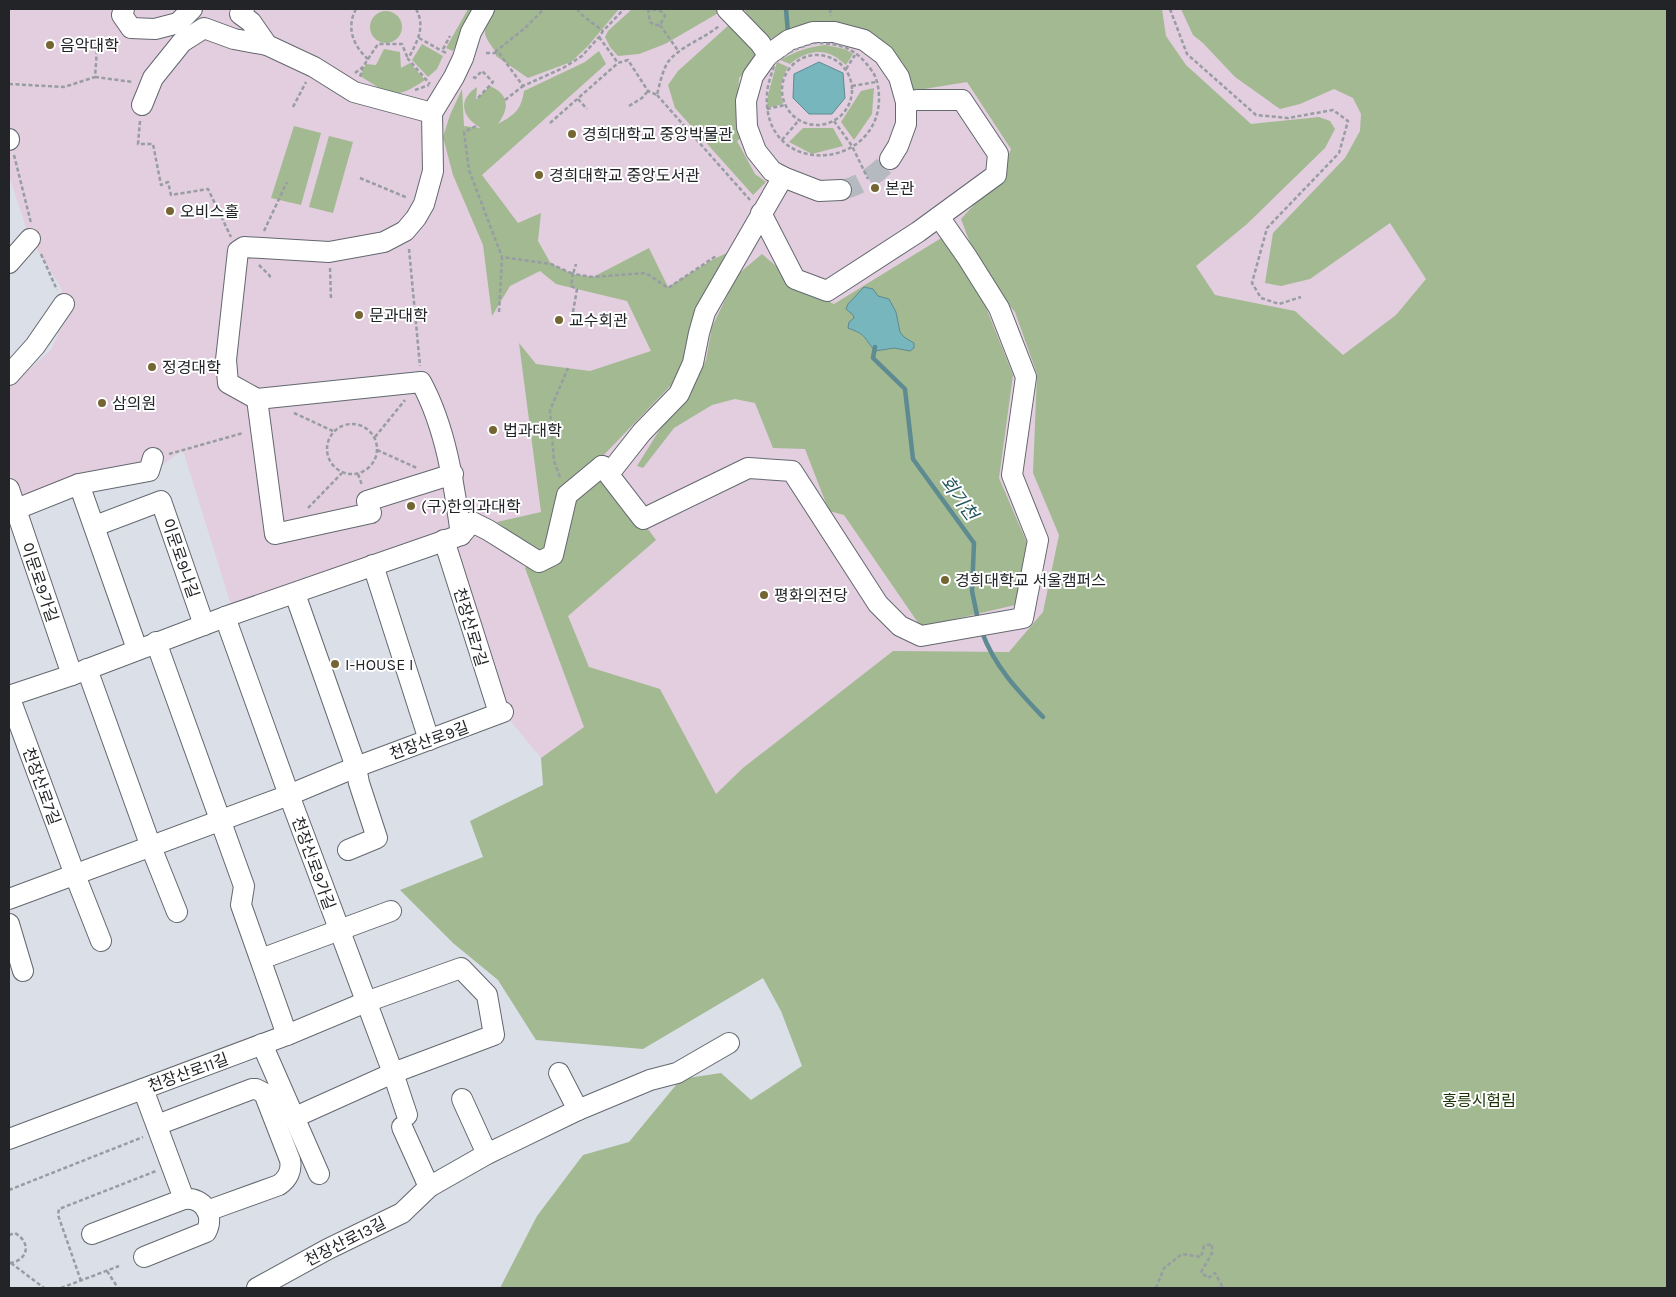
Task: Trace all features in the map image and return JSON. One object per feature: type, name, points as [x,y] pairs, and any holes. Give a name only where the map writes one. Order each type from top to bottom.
[{"type":"street","points":[[124,9],[122,15],[131,28],[155,29],[178,23],[192,9]]},
{"type":"street","points":[[453,538],[446,476],[431,400],[421,382],[257,399],[228,383],[226,360],[251,255],[329,252],[384,242],[405,231],[416,218],[424,204],[433,171],[432,113],[454,77],[463,58],[471,32],[484,9]]},
{"type":"street","points":[[727,9],[765,51]]},
{"type":"street","points":[[239,10],[251,22],[266,45]]},
{"type":"street","points":[[142,105],[153,78],[182,42],[204,28],[234,39],[266,45],[314,67],[354,92],[432,113]]},
{"type":"street","points":[[841,190],[818,191],[783,177],[772,171],[756,151],[746,127],[746,101],[753,76],[765,51],[813,32],[834,32],[864,40],[884,56],[899,77],[906,102],[906,124],[898,146],[890,159]]},
{"type":"street","points":[[762,213],[795,279],[827,290],[939,217],[996,175],[998,154],[962,100],[917,100],[906,102]]},
{"type":"street","points":[[602,466],[612,470],[642,432],[679,394],[693,363],[698,332],[705,312],[783,177]]},
{"type":"street","points":[[602,466],[643,518],[748,468],[792,472],[878,604],[900,626],[920,636],[1023,618],[1038,540],[1012,475],[1026,377],[999,308],[939,217]]},
{"type":"street","points":[[9,263],[30,239]]},
{"type":"street","points":[[9,375],[35,346],[64,304]]},
{"type":"street","points":[[257,399],[275,534],[371,513],[368,500],[446,476]]},
{"type":"street","points":[[12,511],[79,484],[151,465],[161,501]]},
{"type":"street","points":[[453,538],[472,522],[539,562],[553,555],[567,495],[602,466]]},
{"type":"street","points":[[79,484],[137,649]]},
{"type":"street","name":"이문로9가길","points":[[9,489],[12,511],[79,672]]},
{"type":"street","name":"이문로9나길","points":[[95,526],[161,501],[204,625]]},
{"type":"street","name":"천장산로7길","points":[[75,875],[9,696],[79,672],[225,617],[453,538],[501,712]]},
{"type":"street","points":[[373,565],[430,740]]},
{"type":"street","points":[[295,594],[356,767],[359,783],[377,838],[348,850]]},
{"type":"street","points":[[225,617],[288,795]]},
{"type":"street","points":[[156,642],[244,886],[241,905],[287,1035]]},
{"type":"street","points":[[79,672],[177,912]]},
{"type":"street","name":"천장산로9길","points":[[9,899],[288,795],[501,712]]},
{"type":"street","name":"천장산로9가길","points":[[288,795],[393,1073],[405,1121],[429,1187]]},
{"type":"street","points":[[75,875],[102,941]]},
{"type":"street","name":"천장산로9가길","points":[[261,959],[391,911]]},
{"type":"street","points":[[9,924],[23,971]]},
{"type":"street","points":[[293,1118],[393,1073],[494,1035],[487,995],[461,968],[366,1002]]},
{"type":"street","name":"천장산로11길","points":[[9,1139],[287,1035],[366,1002]]},
{"type":"street","name":"천장산로13길","points":[[257,1288],[328,1249],[402,1213],[429,1187],[486,1154],[578,1110],[650,1080],[677,1073],[729,1043]]},
{"type":"street","points":[[262,1044],[319,1174]]},
{"type":"street","points":[[560,1073],[578,1110]]},
{"type":"street","points":[[143,1089],[151,1131],[184,1199]]},
{"type":"street","points":[[151,1131],[252,1089],[264,1093],[292,1165],[288,1176],[285,1182],[279,1185],[207,1212]]},
{"type":"street","points":[[462,1099],[486,1154]]},
{"type":"street","points":[[92,1234],[184,1199],[198,1200],[204,1205],[209,1227],[206,1232],[144,1257]]},
{"type":"path","points":[[356,9],[352,20],[351,32],[361,53],[368,59]]},
{"type":"path","points":[[408,59],[419,38],[421,25],[416,9]]},
{"type":"path","points":[[480,56],[496,52],[544,9]]},
{"type":"path","points":[[577,9],[602,31]]},
{"type":"path","points":[[505,100],[523,86],[563,68],[582,56],[600,38],[602,31],[624,9]]},
{"type":"path","points":[[657,9],[662,11],[665,16],[660,25],[654,25],[650,22],[648,10],[657,9]]},
{"type":"path","points":[[1170,9],[1187,54],[1256,115],[1288,118],[1333,110],[1348,121],[1339,153],[1267,228],[1252,283],[1261,298],[1279,304],[1301,297]]},
{"type":"path","points":[[660,25],[679,52]]},
{"type":"path","points":[[657,95],[667,62],[717,27]]},
{"type":"path","points":[[95,77],[97,49],[131,28]]},
{"type":"path","points":[[442,51],[451,34]]},
{"type":"path","points":[[419,38],[452,55]]},
{"type":"path","points":[[600,38],[618,63]]},
{"type":"path","points":[[813,43],[832,43],[849,48],[864,60],[874,74],[876,82],[879,92],[879,110],[872,127],[861,141],[845,151],[829,155],[803,153],[790,149],[771,126],[767,109],[767,91],[776,60],[796,49],[813,43]]},
{"type":"path","points":[[354,92],[363,66],[378,44],[402,44],[408,59],[430,84],[436,77]]},
{"type":"path","points":[[486,53],[499,53],[523,86]]},
{"type":"path","points":[[812,54],[836,59],[846,69],[851,78],[852,86],[850,102],[844,113],[834,121],[823,125],[810,125],[799,120],[791,114],[785,105],[782,95],[783,80],[790,66],[800,58],[812,54]]},
{"type":"path","points":[[846,69],[856,54]]},
{"type":"path","points":[[550,123],[618,63],[628,60],[648,92],[657,95],[762,213]]},
{"type":"path","points":[[293,107],[314,67]]},
{"type":"path","points":[[474,71],[471,75],[475,78],[482,70],[493,82],[476,100]]},
{"type":"path","points":[[9,84],[64,87],[95,77],[150,85]]},
{"type":"path","points":[[852,86],[876,82]]},
{"type":"path","points":[[629,106],[648,92]]},
{"type":"path","points":[[578,98],[587,109]]},
{"type":"path","points":[[142,105],[138,144],[153,144],[161,185],[168,182],[171,195],[208,189],[251,255],[270,276],[268,278]]},
{"type":"path","points":[[767,109],[785,105]]},
{"type":"path","points":[[782,141],[799,120]]},
{"type":"path","points":[[834,121],[852,146],[868,179]]},
{"type":"path","points":[[476,126],[464,132],[469,170],[502,257],[499,312]]},
{"type":"path","points":[[360,178],[424,204]]},
{"type":"path","points":[[251,255],[287,182]]},
{"type":"path","points":[[502,257],[551,264],[573,274],[593,277],[646,273],[668,288],[723,251]]},
{"type":"path","points":[[329,252],[331,298]]},
{"type":"path","points":[[410,255],[418,345]]},
{"type":"path","points":[[573,312],[577,289],[570,286],[576,264]]},
{"type":"path","points":[[567,495],[554,461],[550,410],[568,368]]},
{"type":"path","points":[[375,437],[421,382]]},
{"type":"path","points":[[289,411],[333,431]]},
{"type":"path","points":[[346,424],[363,426],[375,437],[377,450],[376,458],[372,465],[366,470],[350,475],[335,469],[326,455],[328,439],[333,431],[346,424]]},
{"type":"path","points":[[183,450],[261,426]]},
{"type":"path","points":[[377,450],[446,476]]},
{"type":"path","points":[[303,512],[342,473]]},
{"type":"path","points":[[9,1190],[151,1131]]},
{"type":"path","points":[[81,1280],[58,1215],[59,1209],[156,1171]]},
{"type":"path","points":[[9,1235],[19,1235],[25,1247],[25,1256],[17,1262],[10,1263]]},
{"type":"path","points":[[1156,1288],[1164,1268],[1182,1254],[1201,1257],[1204,1246],[1212,1244],[1212,1253],[1201,1272],[1208,1278],[1215,1273],[1222,1286],[1218,1288]]},
{"type":"path","points":[[10,1263],[44,1288]]},
{"type":"path","points":[[61,1288],[119,1266]]},
{"type":"path","points":[[106,1271],[118,1288]]},
{"type":"shaded area","name":"경희대학교 서울캠퍼스","points":[[9,9],[1636,9],[1490,471],[716,795],[658,750],[541,758],[503,712],[448,533],[231,605],[183,450],[156,470],[21,504],[9,471],[9,387],[51,350],[67,315],[61,288],[30,239],[9,176]]},
{"type":"green space","points":[[468,9],[475,9],[453,51],[446,48]]},
{"type":"green space","points":[[496,9],[619,9],[588,46],[571,62],[528,78],[496,56],[496,52],[488,40],[485,26]]},
{"type":"green space","points":[[632,9],[718,9],[720,12],[665,44],[639,54],[618,56],[610,47],[605,37],[608,31]]},
{"type":"green space","name":"홍릉시험림","points":[[744,9],[1162,9],[1166,36],[1186,65],[1251,124],[1319,117],[1330,121],[1335,129],[1325,148],[1247,224],[1196,266],[1215,295],[1295,311],[1343,355],[1396,315],[1426,279],[1390,223],[1310,279],[1281,286],[1265,283],[1273,233],[1345,158],[1360,131],[1361,114],[1353,98],[1334,89],[1300,104],[1280,109],[1235,77],[1193,35],[1181,9],[1667,9],[1667,1288],[500,1288],[537,1216],[583,1155],[629,1142],[681,1079],[721,1073],[751,1100],[802,1066],[781,1011],[763,978],[643,1049],[536,1040],[498,980],[453,943],[400,890],[483,857],[470,821],[543,785],[541,758],[584,727],[525,568],[537,551],[497,522],[541,512],[519,343],[536,364],[590,371],[651,351],[627,301],[556,284],[540,271],[510,286],[492,316],[483,245],[453,175],[443,137],[450,115],[462,89],[464,126],[481,128],[470,119],[464,109],[466,98],[477,87],[476,100],[490,86],[497,90],[504,98],[506,108],[498,124],[516,112],[524,91],[585,62],[599,51],[606,64],[482,175],[518,223],[541,213],[538,241],[551,264],[573,274],[593,277],[649,248],[668,287],[712,260],[731,251],[709,284],[694,316],[683,363],[674,382],[597,462],[574,504],[602,466],[656,540],[568,616],[589,667],[660,689],[716,794],[743,768],[893,651],[1009,652],[1043,612],[1059,535],[1033,473],[1037,374],[1015,312],[981,272],[961,219],[1002,174],[1011,149],[967,82],[912,91],[903,63],[878,37],[849,26],[829,23],[789,28],[766,42]]},
{"type":"green space","points":[[386,11],[398,15],[402,27],[398,39],[386,43],[374,39],[370,27],[374,15]]},
{"type":"green space","points":[[730,24],[762,55],[739,78],[737,116],[743,137],[737,141],[755,174],[766,182],[753,195],[675,108],[668,85],[678,71]]},
{"type":"green space","points":[[422,44],[443,56],[437,69],[428,77],[412,60]]},
{"type":"green space","points":[[826,45],[844,49],[853,54],[846,65],[834,56],[821,52],[804,55],[790,64],[780,60],[802,50]]},
{"type":"green space","points":[[384,49],[400,52],[401,68],[410,63],[425,80],[406,91],[392,93],[385,91],[360,76],[366,64],[376,65]]},
{"type":"green space","points":[[777,62],[788,67],[781,85],[783,104],[767,108],[768,95]]},
{"type":"green space","points":[[874,88],[872,114],[854,140],[841,122],[861,91]]},
{"type":"green space","points":[[294,126],[321,133],[301,205],[271,198]]},
{"type":"green space","points":[[803,128],[833,128],[843,146],[812,154],[789,142]]},
{"type":"green space","points":[[329,136],[353,142],[333,213],[309,207]]},
{"type":"green space","points":[[943,237],[979,290],[1013,375],[999,478],[1027,543],[1015,605],[921,627],[844,515],[829,511],[805,449],[773,448],[755,403],[735,399],[712,405],[674,428],[643,468],[637,466],[662,426],[691,392],[706,360],[712,327],[737,275],[762,254],[805,291],[834,304]]},
{"type":"water","points":[[819,62],[843,73],[845,98],[832,114],[809,114],[793,98],[794,74]]},
{"type":"water","points":[[864,287],[873,289],[878,296],[889,299],[896,312],[900,332],[914,343],[914,348],[910,351],[894,348],[875,351],[862,335],[848,328],[849,322],[854,318],[846,309],[848,304]]},
{"type":"waterway","name":"회기천","points":[[786,9],[788,33],[786,34]]},
{"type":"waterway","name":"회기천","points":[[875,347],[873,358],[905,389],[913,459],[974,543],[972,591],[978,620]]},
{"type":"waterway","name":"회기천","points":[[982,632],[1000,667],[1016,688],[1043,717]]},
{"type":"tunnel","points":[[841,190],[868,179],[890,159]]},
{"type":"place","name":"음악대학","points":[[50,45]]},
{"type":"place","name":"경희대학교 중앙박물관","points":[[572,134]]},
{"type":"place","name":"경희대학교 중앙도서관","points":[[539,175]]},
{"type":"place","name":"본관","points":[[875,188]]},
{"type":"place","name":"오비스홀","points":[[170,211]]},
{"type":"place","name":"문과대학","points":[[359,315]]},
{"type":"place","name":"교수회관","points":[[559,320]]},
{"type":"place","name":"정경대학","points":[[152,367]]},
{"type":"place","name":"삼의원","points":[[102,403]]},
{"type":"place","name":"법과대학","points":[[493,430]]},
{"type":"place","name":"(구)한의과대학","points":[[411,506]]},
{"type":"place","name":"경희대학교 서울캠퍼스","points":[[945,580]]},
{"type":"place","name":"평화의전당","points":[[764,595]]},
{"type":"place","name":"I-HOUSE I","points":[[335,664]]}]
